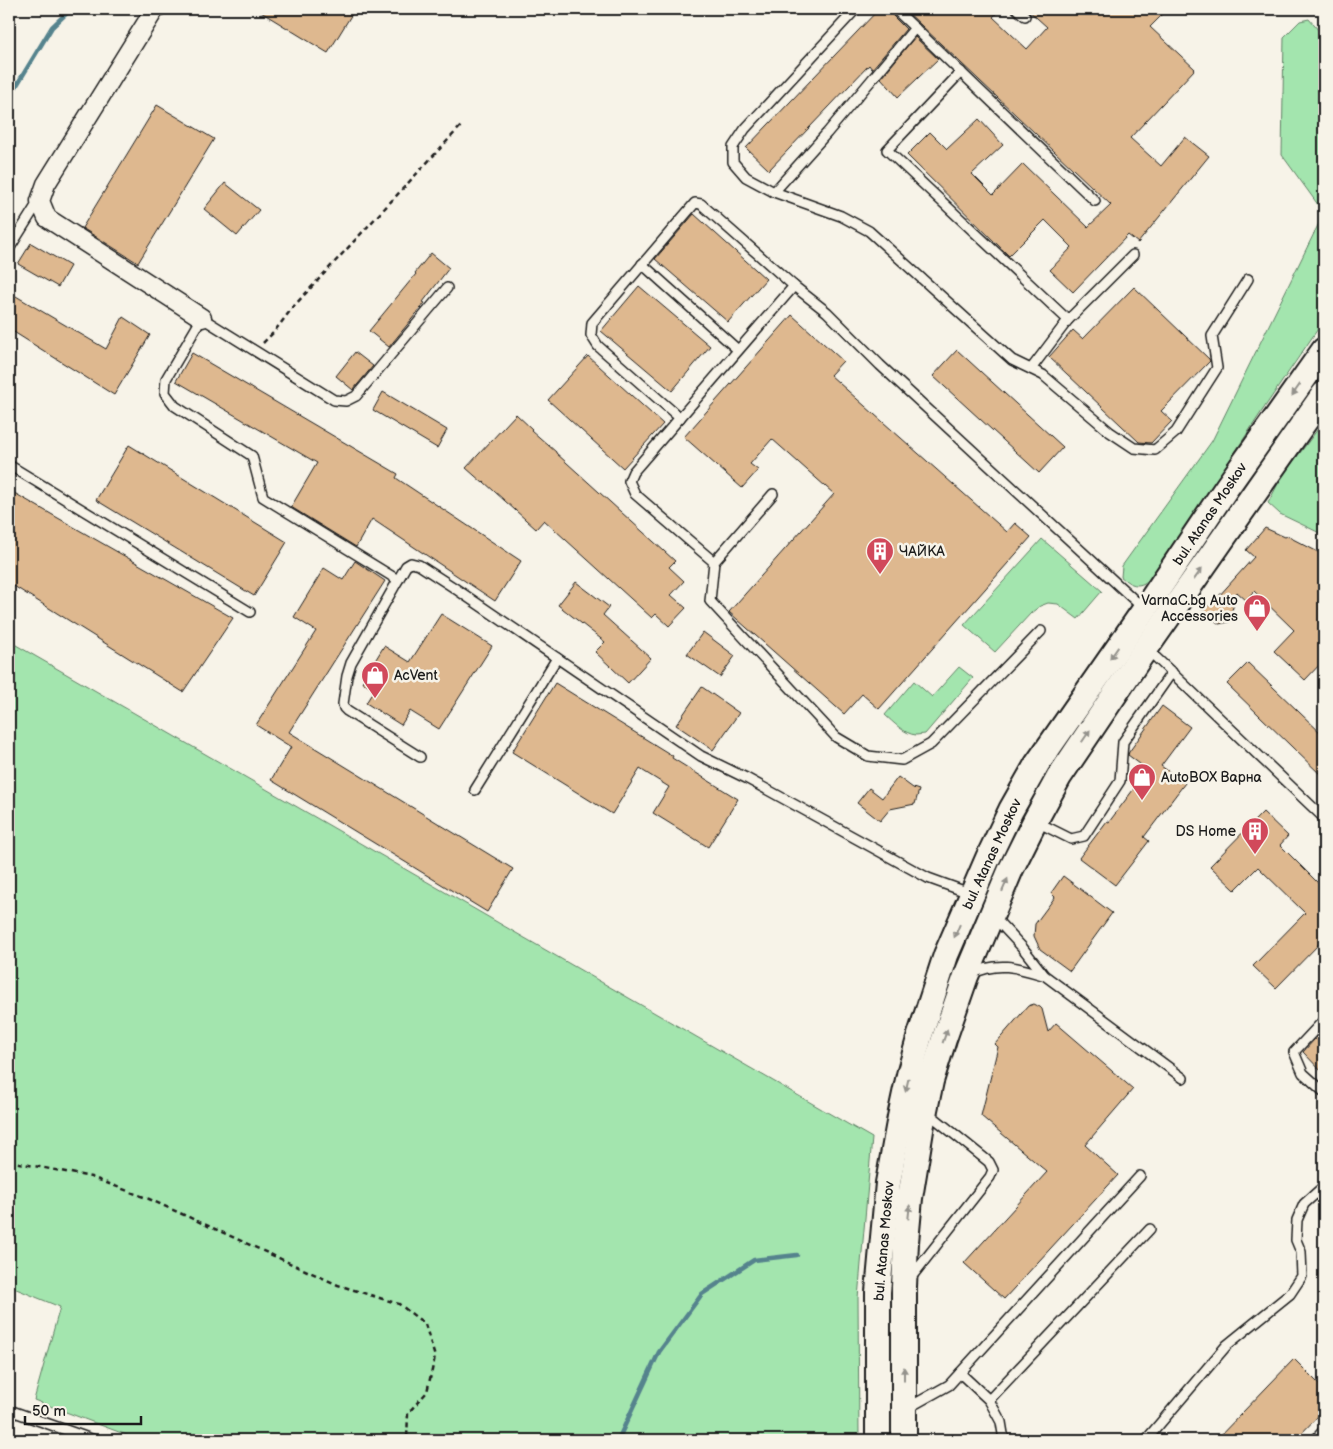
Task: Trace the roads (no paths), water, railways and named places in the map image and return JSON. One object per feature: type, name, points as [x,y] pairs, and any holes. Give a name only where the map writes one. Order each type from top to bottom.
[{"type":"main road","name":"bul. Atanas Moskov","points":[[878,1440],[878,1292],[888,1183],[900,1117],[920,1035],[946,955],[1011,810],[1036,764],[1324,350]]},
{"type":"main road","name":"bul. Atanas Moskov","points":[[904,1440],[904,1287],[910,1198],[931,1081],[966,976],[1011,869],[1059,777],[1324,394]]},
{"type":"main road","points":[[1145,609],[1138,627],[1141,634],[1148,635],[1153,639]]},
{"type":"street","points":[[155,9],[46,184],[40,201],[46,218],[202,318]]},
{"type":"lane","points":[[856,9],[745,129],[733,147],[733,162],[746,177],[774,192],[841,216],[869,231],[1012,360],[1043,375],[1110,432],[1134,448],[1155,450],[1176,432],[1217,368],[1212,336],[1248,279]]},
{"type":"lane","points":[[895,9],[1095,201]]},
{"type":"lane","points":[[1017,9],[1025,16]]},
{"type":"lane","points":[[774,192],[827,133],[915,28]]},
{"type":"lane","points":[[961,72],[887,150],[1068,320]]},
{"type":"lane","points":[[9,249],[40,201]]},
{"type":"lane","points":[[680,418],[598,346],[591,334],[592,323],[694,203],[700,204],[794,286],[827,312],[880,365],[1145,609]]},
{"type":"lane","points":[[1031,369],[1068,320],[1133,255]]},
{"type":"lane","points":[[642,264],[738,350]]},
{"type":"lane","points":[[714,562],[634,494],[629,481],[633,472],[794,286]]},
{"type":"lane","points":[[398,580],[263,497],[252,456],[175,406],[165,393],[166,379],[202,318],[334,400],[346,401],[356,396],[448,288]]},
{"type":"lane","points":[[9,465],[250,612]]},
{"type":"lane","points":[[773,494],[714,562],[710,601],[836,737],[868,756],[902,760],[931,744],[1041,631]]},
{"type":"lane","points":[[420,757],[344,708],[346,676],[351,663],[406,566],[411,563],[419,565],[453,587],[701,756],[746,778],[928,878],[972,894]]},
{"type":"lane","points":[[1153,639],[1172,672],[1324,818]]},
{"type":"lane","points":[[475,790],[557,658]]},
{"type":"lane","points":[[1035,820],[1070,839],[1084,836],[1120,782],[1122,742],[1172,672]]},
{"type":"lane","points":[[992,915],[1022,946],[1044,975],[1183,1078]]},
{"type":"lane","points":[[966,976],[984,968],[1000,966],[1018,968],[1044,975]]},
{"type":"lane","points":[[1324,1020],[1294,1052],[1303,1073],[1324,1092]]},
{"type":"lane","points":[[904,1287],[990,1177],[993,1170],[989,1162],[925,1110]]},
{"type":"lane","points":[[904,1410],[950,1385],[1140,1176]]},
{"type":"lane","points":[[1146,1440],[1227,1345],[1290,1294],[1302,1276],[1301,1252],[1296,1240],[1297,1220],[1304,1204],[1324,1186]]},
{"type":"lane","points":[[989,1400],[1150,1229]]},
{"type":"lane","points":[[960,1373],[989,1400],[1001,1422],[1004,1440]]},
{"type":"lane","points":[[9,1410],[94,1440]]},
{"type":"lane","points":[[1314,1440],[1324,1430]]},
{"type":"waterway","points":[[9,98],[52,27],[71,9]]},
{"type":"waterway","points":[[618,1440],[659,1352],[702,1294],[754,1260],[797,1255]]},
{"type":"place","name":"ЧАЙКА","points":[[880,575]]},
{"type":"place","name":"VarnaC.bg Auto Accessories","points":[[1257,632]]},
{"type":"place","name":"AcVent","points":[[375,699]]},
{"type":"place","name":"AutoBOX Варна","points":[[1142,801]]},
{"type":"place","name":"DS Home","points":[[1255,855]]}]
